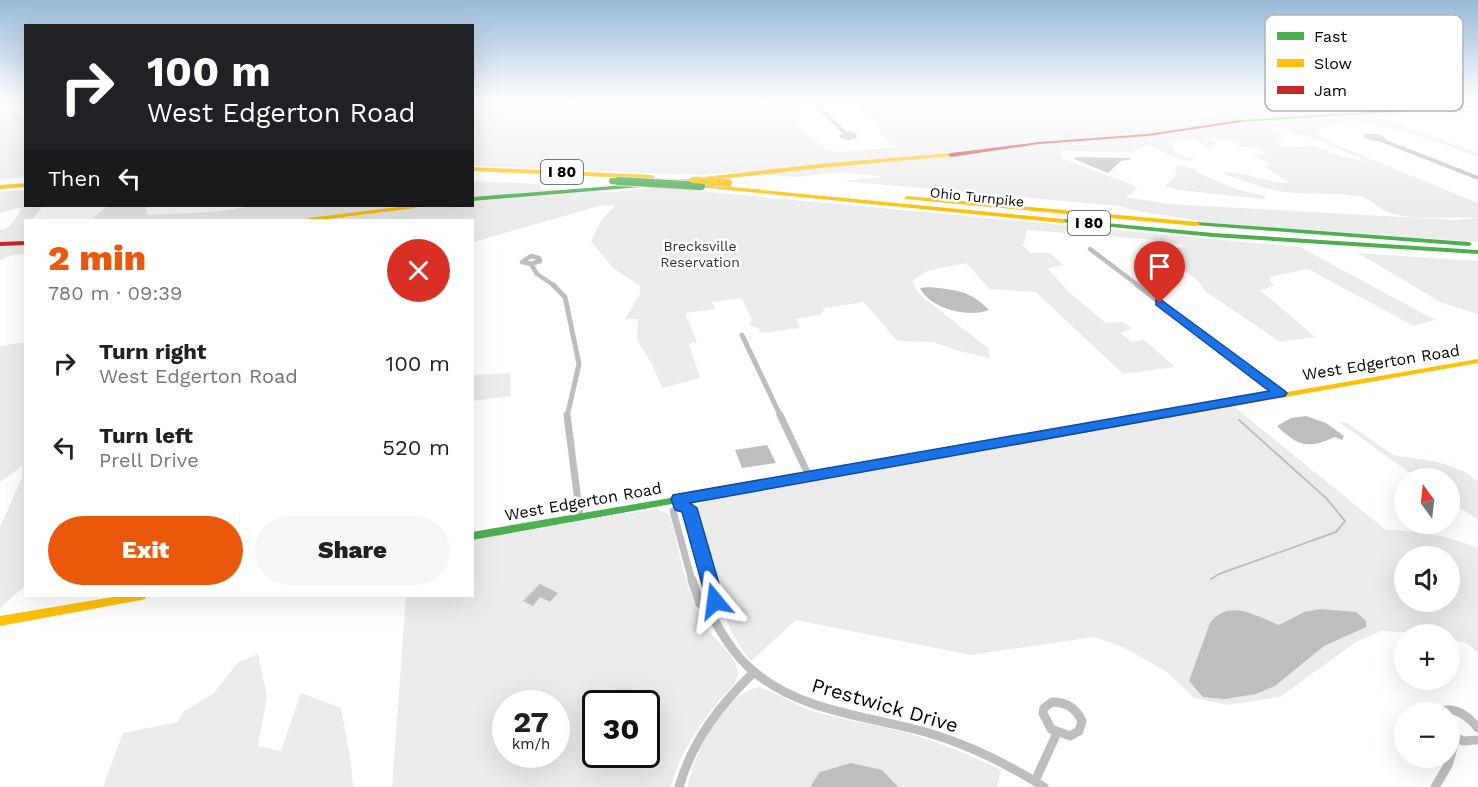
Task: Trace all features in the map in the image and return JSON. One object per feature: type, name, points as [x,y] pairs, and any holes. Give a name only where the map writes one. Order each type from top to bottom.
[{"type":"main road","points":[[474,199],[627,188],[792,168],[923,158],[1039,143],[1124,137]]},
{"type":"main road","name":"Ohio Turnpike","points":[[474,169],[652,177],[1216,226],[1478,245]]},
{"type":"main road","name":"Ohio Turnpike","points":[[474,176],[701,186],[1213,235],[1478,252]]},
{"type":"main road","points":[[0,182],[24,183]]},
{"type":"main road","points":[[0,187],[24,183]]},
{"type":"main road","points":[[317,219],[407,207]]},
{"type":"main road","points":[[0,244],[24,243]]},
{"type":"main road","name":"West Edgerton Road","points":[[474,536],[679,503],[809,476],[1280,393],[1478,361]]},
{"type":"main road","points":[[0,621],[135,597]]},
{"type":"street","points":[[1381,140],[1478,178]]},
{"type":"street","points":[[1090,249],[1280,393]]},
{"type":"street","points":[[531,264],[534,271],[560,290],[565,297],[579,364],[566,420],[580,517]]},
{"type":"street","points":[[742,335],[809,476]]},
{"type":"street","points":[[679,503],[689,508],[712,589],[715,601],[709,611]]},
{"type":"street","name":"Prestwick Drive","points":[[679,503],[674,511],[696,595],[700,604],[709,611],[728,644],[754,672],[767,682],[803,701],[840,713],[911,728],[951,741],[995,760],[1039,784]]},
{"type":"street","points":[[679,787],[693,746],[704,729],[727,699],[754,672]]},
{"type":"street","points":[[1460,713],[1478,728]]},
{"type":"street","points":[[1039,784],[1057,733]]},
{"type":"street","points":[[1460,738],[1470,742],[1478,740]]},
{"type":"street","points":[[1435,787],[1446,768]]},
{"type":"green space","points":[[0,137],[24,137],[24,177],[0,179]]},
{"type":"green space","points":[[474,137],[809,137],[829,151],[840,152],[896,147],[884,137],[1203,137],[1216,143],[1212,148],[1206,147],[1196,139],[1171,141],[1176,152],[1196,159],[1189,160],[1176,158],[1147,145],[1133,152],[1060,151],[1064,159],[1133,185],[1137,189],[1126,197],[1167,204],[1456,220],[1478,218],[1478,242],[1209,223],[1120,206],[842,181],[883,177],[845,172],[797,177],[732,172],[703,175],[474,166]]},
{"type":"green space","points":[[1210,137],[1281,137],[1285,139],[1275,142],[1283,147],[1315,146],[1336,155],[1368,162],[1307,137],[1321,137],[1334,144],[1478,203],[1478,218],[1422,218],[1390,213],[1358,196],[1284,192],[1261,187],[1222,173],[1240,173],[1290,183],[1265,167],[1271,165],[1253,155],[1265,154],[1262,151],[1239,146],[1237,140],[1219,140]]},
{"type":"green space","points":[[1421,137],[1435,137],[1478,153],[1478,157]]},
{"type":"green space","points":[[1177,165],[1196,169],[1198,173],[1236,189],[1265,196],[1263,199],[1179,190],[1165,186],[1175,176]]},
{"type":"green space","name":"Brecksville Reservation","points":[[474,181],[540,184],[541,189],[614,192],[656,187],[1300,247],[1435,320],[1414,326],[1308,269],[1269,277],[1274,286],[1260,290],[1315,337],[1280,342],[1205,291],[1196,279],[1157,254],[1185,246],[1168,241],[1027,230],[1023,246],[1031,253],[1050,253],[1063,265],[1048,269],[1070,293],[1106,323],[1122,322],[1132,328],[1121,333],[1131,342],[1144,340],[1175,367],[1123,374],[1036,292],[990,289],[966,263],[927,271],[912,281],[919,294],[988,348],[990,358],[933,342],[897,341],[864,302],[825,308],[820,315],[796,319],[800,328],[762,333],[758,328],[749,325],[752,319],[741,298],[712,302],[715,309],[685,313],[697,342],[689,344],[700,378],[662,388],[653,366],[637,340],[638,319],[625,319],[640,294],[640,286],[613,268],[591,241],[602,219],[615,206],[603,205],[474,242],[474,219],[91,219],[107,207],[148,207],[146,208],[148,215],[211,212],[248,207],[474,207]]},
{"type":"green space","points":[[24,190],[24,207],[42,207],[32,219],[24,219],[24,254],[0,260],[0,230],[10,225],[22,207],[0,213],[0,192]]},
{"type":"green space","points":[[1358,253],[1478,261],[1478,314],[1442,303]]},
{"type":"green space","points":[[24,342],[24,587],[0,608],[0,527],[22,478],[22,466],[0,482],[0,346]]},
{"type":"green space","points":[[510,373],[511,396],[474,401],[474,375]]},
{"type":"green space","points":[[1232,405],[1386,530],[1394,530],[1394,534],[1433,534],[1478,548],[1478,653],[1468,644],[1460,642],[1460,624],[1394,624],[1394,632],[1381,631],[1356,642],[1280,697],[1228,705],[1194,698],[1167,672],[1125,648],[1094,637],[971,655],[796,620],[751,661],[740,647],[723,612],[696,515],[695,508],[701,503],[734,492]]},
{"type":"green space","points":[[1339,422],[1347,423],[1393,455],[1438,462],[1455,468],[1403,468]]},
{"type":"green space","points":[[1460,470],[1478,481],[1478,520],[1460,508]]},
{"type":"green space","points":[[654,509],[667,513],[670,516],[684,574],[694,603],[708,629],[733,659],[738,671],[733,685],[709,713],[689,743],[671,787],[392,787],[406,597],[474,597],[474,539]]},
{"type":"green space","points":[[258,654],[267,696],[258,746],[281,751],[301,693],[341,708],[353,787],[103,787],[123,733],[178,722],[184,711],[213,694],[238,662]]},
{"type":"green space","points":[[759,687],[813,711],[903,732],[965,754],[1001,770],[997,787],[687,787],[697,757],[721,713],[745,692]]},
{"type":"shaded area","points":[[1076,157],[1132,159],[1121,161],[1108,173],[1074,159]]},
{"type":"shaded area","points":[[920,288],[954,290],[969,295],[989,310],[971,313],[951,310],[932,301]]},
{"type":"shaded area","points":[[1306,416],[1326,423],[1344,436],[1342,440],[1335,437],[1317,443],[1304,444],[1291,438],[1277,426],[1291,418]]},
{"type":"shaded area","points":[[767,445],[776,463],[742,468],[735,450]]},
{"type":"shaded area","points":[[540,584],[558,593],[550,602],[540,597],[533,606],[523,601]]},
{"type":"shaded area","points":[[1320,609],[1356,612],[1366,621],[1366,627],[1324,646],[1275,686],[1256,694],[1225,699],[1203,697],[1189,681],[1210,623],[1217,616],[1234,610],[1243,611],[1279,625],[1304,612]]},
{"type":"shaded area","points":[[851,763],[882,770],[898,787],[810,787],[820,772]]},
{"type":"waterway","points":[[1211,579],[1219,574],[1336,532],[1345,521],[1326,498],[1239,420]]},
{"type":"traffic: fast","points":[[612,181],[701,186]]},
{"type":"traffic: fast","points":[[474,199],[651,185]]},
{"type":"traffic: fast","points":[[1063,221],[1213,235],[1478,252]]},
{"type":"traffic: fast","points":[[1197,224],[1469,244]]},
{"type":"traffic: fast","points":[[474,536],[752,487]]},
{"type":"traffic: slow","points":[[676,182],[819,166],[951,155]]},
{"type":"traffic: slow","points":[[474,169],[652,177]]},
{"type":"traffic: slow","points":[[693,180],[728,183]]},
{"type":"traffic: slow","points":[[0,187],[24,185]]},
{"type":"traffic: slow","points":[[701,186],[1063,221]]},
{"type":"traffic: slow","points":[[907,198],[1197,224]]},
{"type":"traffic: slow","points":[[317,219],[407,207]]},
{"type":"traffic: slow","points":[[1049,436],[1478,361]]},
{"type":"traffic: slow","points":[[0,621],[135,597]]},
{"type":"traffic: jam","points":[[951,155],[1039,143],[1124,137]]},
{"type":"traffic: jam","points":[[0,244],[24,243]]},
{"type":"traffic: jam","points":[[752,487],[1049,436]]},
{"type":"route","points":[[715,601],[689,508],[680,506],[679,499],[1280,393],[1160,303]]}]
